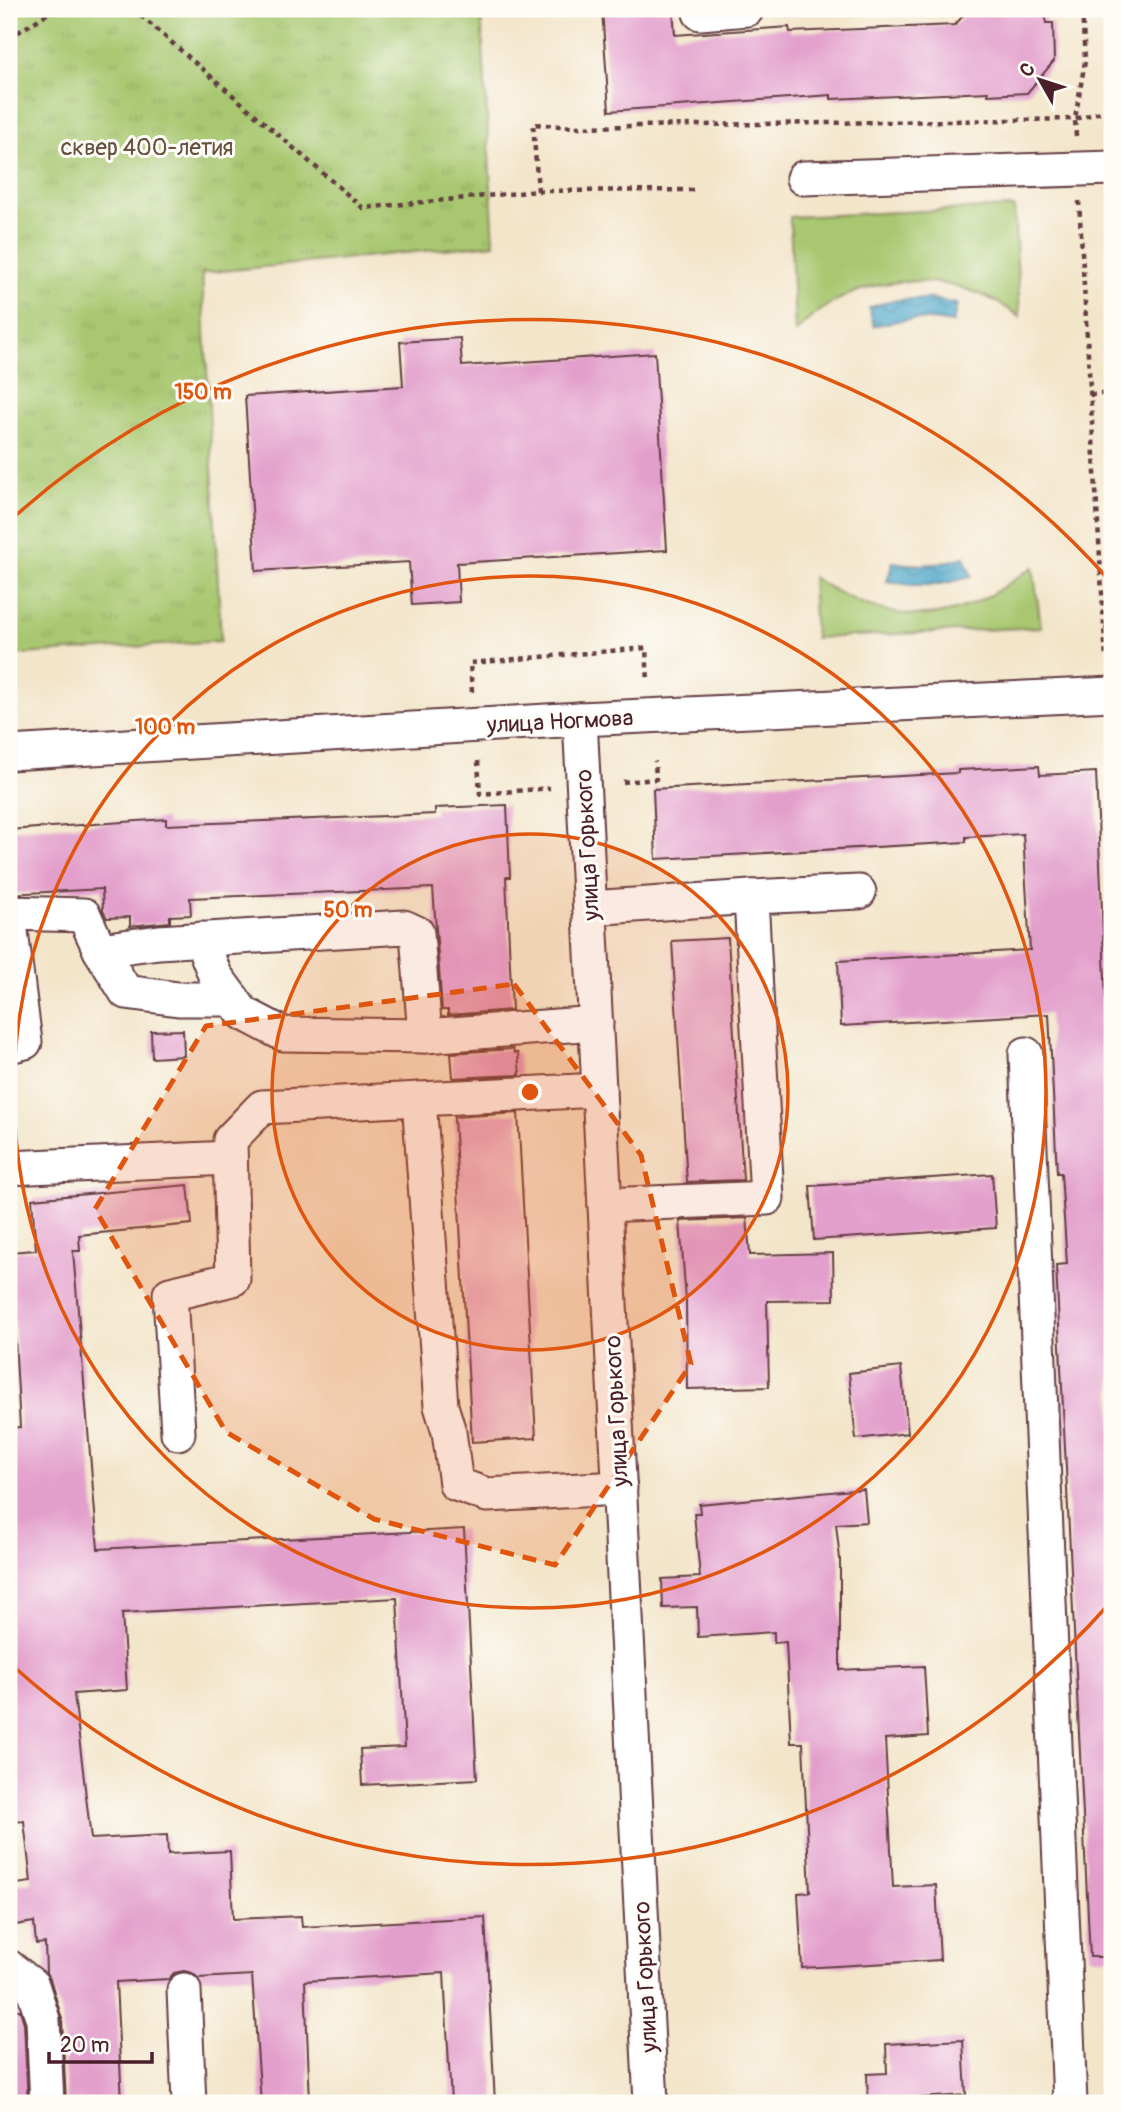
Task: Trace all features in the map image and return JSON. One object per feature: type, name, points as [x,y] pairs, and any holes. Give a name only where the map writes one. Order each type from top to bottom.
[{"type":"street","points":[[699,9],[700,13],[747,9]]},
{"type":"street","points":[[803,178],[1112,168]]},
{"type":"street","name":"улица Ногмова","points":[[9,753],[580,719],[1112,694]]},
{"type":"street","name":"улица Горького","points":[[580,719],[651,2103]]},
{"type":"street","points":[[590,908],[859,892]]},
{"type":"street","points":[[605,1205],[767,1198],[751,897]]},
{"type":"street","points":[[9,1046],[25,1042],[9,914],[84,915],[100,950],[126,992],[178,999],[233,999]]},
{"type":"street","points":[[100,950],[201,939],[404,927],[417,933],[425,1036]]},
{"type":"street","points":[[201,939],[215,975],[243,1013],[283,1034],[425,1036],[596,1023]]},
{"type":"street","points":[[1026,1054],[1070,2103]]},
{"type":"street","points":[[178,1433],[170,1294],[233,1279],[230,1140],[262,1107],[599,1090]]},
{"type":"street","points":[[419,1099],[441,1406],[449,1432],[456,1484],[487,1495],[620,1488]]},
{"type":"street","points":[[9,1168],[230,1158]]},
{"type":"street","points":[[9,1966],[32,1985],[43,2020],[47,2103]]},
{"type":"street","points":[[184,1990],[189,2103]]},
{"type":"path","points":[[9,38],[55,9]]},
{"type":"path","points":[[134,9],[363,208],[537,191],[697,190]]},
{"type":"path","points":[[1082,9],[1085,61],[1075,119],[1106,660]]},
{"type":"path","points":[[537,191],[533,124],[573,127],[1075,119],[1112,108]]},
{"type":"path","points":[[1090,395],[1112,393]]},
{"type":"path","points":[[1104,628],[1112,628]]},
{"type":"path","points":[[472,692],[470,663],[646,648],[649,683]]},
{"type":"path","points":[[478,761],[480,794],[555,788]]},
{"type":"path","points":[[623,782],[656,779],[655,761]]},
{"type":"highlighted area","points":[[514,984],[641,1155],[691,1364],[555,1565],[374,1519],[226,1432],[95,1209],[206,1026]]},
{"type":"green space","name":"сквер 400-летия","points":[[9,9],[481,9],[494,244],[202,273],[221,641],[9,655]]},
{"type":"green space","points":[[1014,207],[1020,317],[993,300],[964,289],[934,282],[904,281],[874,286],[845,296],[819,312],[795,333],[790,217]]},
{"type":"green space","points":[[1033,567],[1041,627],[815,638],[812,577],[861,603],[878,609],[915,615],[951,611],[973,604]]},
{"type":"water","points":[[932,299],[957,304],[953,323],[913,320],[874,326],[869,308],[889,301]]},
{"type":"water","points":[[964,557],[972,576],[930,585],[887,581],[893,562],[928,564]]},
{"type":"building","points":[[602,9],[673,9],[675,35],[789,27],[790,32],[955,25],[969,9],[1046,9],[1046,23],[1053,23],[1054,61],[1027,93],[988,95],[988,92],[831,99],[831,95],[609,111]]},
{"type":"building","points":[[460,338],[462,366],[655,353],[667,550],[457,563],[459,602],[412,605],[409,562],[256,571],[245,396],[403,386],[400,342]]},
{"type":"building","points":[[1039,766],[1040,775],[1096,772],[1112,1140],[1112,1957],[1090,1957],[1056,1265],[1067,1264],[1061,1173],[1057,1173],[1049,1014],[841,1026],[838,961],[1030,950],[1023,834],[966,837],[966,842],[656,859],[653,789],[958,773],[958,770]]},
{"type":"building","points":[[507,805],[510,877],[506,877],[512,1010],[448,1015],[448,1010],[442,1010],[433,888],[190,898],[191,915],[170,916],[170,922],[130,926],[130,917],[107,918],[103,911],[102,889],[9,894],[9,830],[166,819],[166,825],[435,814],[435,808]]},
{"type":"building","points":[[728,938],[743,1180],[687,1182],[672,941]]},
{"type":"building","points":[[183,1030],[184,1056],[152,1058],[151,1031]]},
{"type":"building","points":[[513,1049],[514,1053],[518,1053],[520,1075],[453,1078],[451,1053]]},
{"type":"building","points":[[518,1113],[536,1438],[472,1442],[454,1117]]},
{"type":"building","points":[[992,1174],[996,1228],[814,1240],[810,1186]]},
{"type":"building","points":[[188,1185],[192,1224],[79,1235],[80,1251],[73,1251],[98,1549],[464,1529],[477,1779],[362,1785],[360,1749],[405,1747],[397,1598],[122,1613],[127,1690],[74,1694],[91,1839],[167,1835],[168,1854],[230,1851],[233,1919],[301,1916],[302,1927],[485,1917],[495,2103],[451,2103],[444,1973],[305,1981],[310,2103],[261,2103],[252,1975],[198,1978],[184,1971],[174,1973],[169,1979],[116,1982],[122,2103],[66,2103],[62,2019],[46,1973],[45,1943],[36,1944],[34,1922],[9,1926],[9,1885],[31,1882],[24,1821],[9,1822],[9,1428],[20,1427],[14,1321],[9,1320],[9,1252],[36,1250],[32,1199]]},
{"type":"building","points":[[747,1218],[750,1255],[833,1253],[834,1300],[767,1301],[769,1387],[687,1389],[686,1301],[680,1221]]},
{"type":"building","points":[[901,1367],[908,1433],[856,1439],[849,1373]]},
{"type":"building","points":[[864,1489],[867,1522],[836,1524],[840,1559],[840,1670],[924,1666],[928,1736],[885,1739],[893,1887],[936,1885],[940,1960],[802,1968],[798,1893],[810,1892],[803,1743],[791,1743],[786,1642],[774,1643],[774,1632],[698,1637],[697,1607],[663,1608],[662,1579],[700,1577],[694,1513],[700,1513],[699,1504]]},
{"type":"building","points":[[9,2010],[20,2010],[24,2023],[28,2103],[9,2103]]},
{"type":"building","points":[[963,2040],[966,2095],[920,2098],[920,2103],[868,2103],[867,2074],[887,2073],[886,2044]]}]
